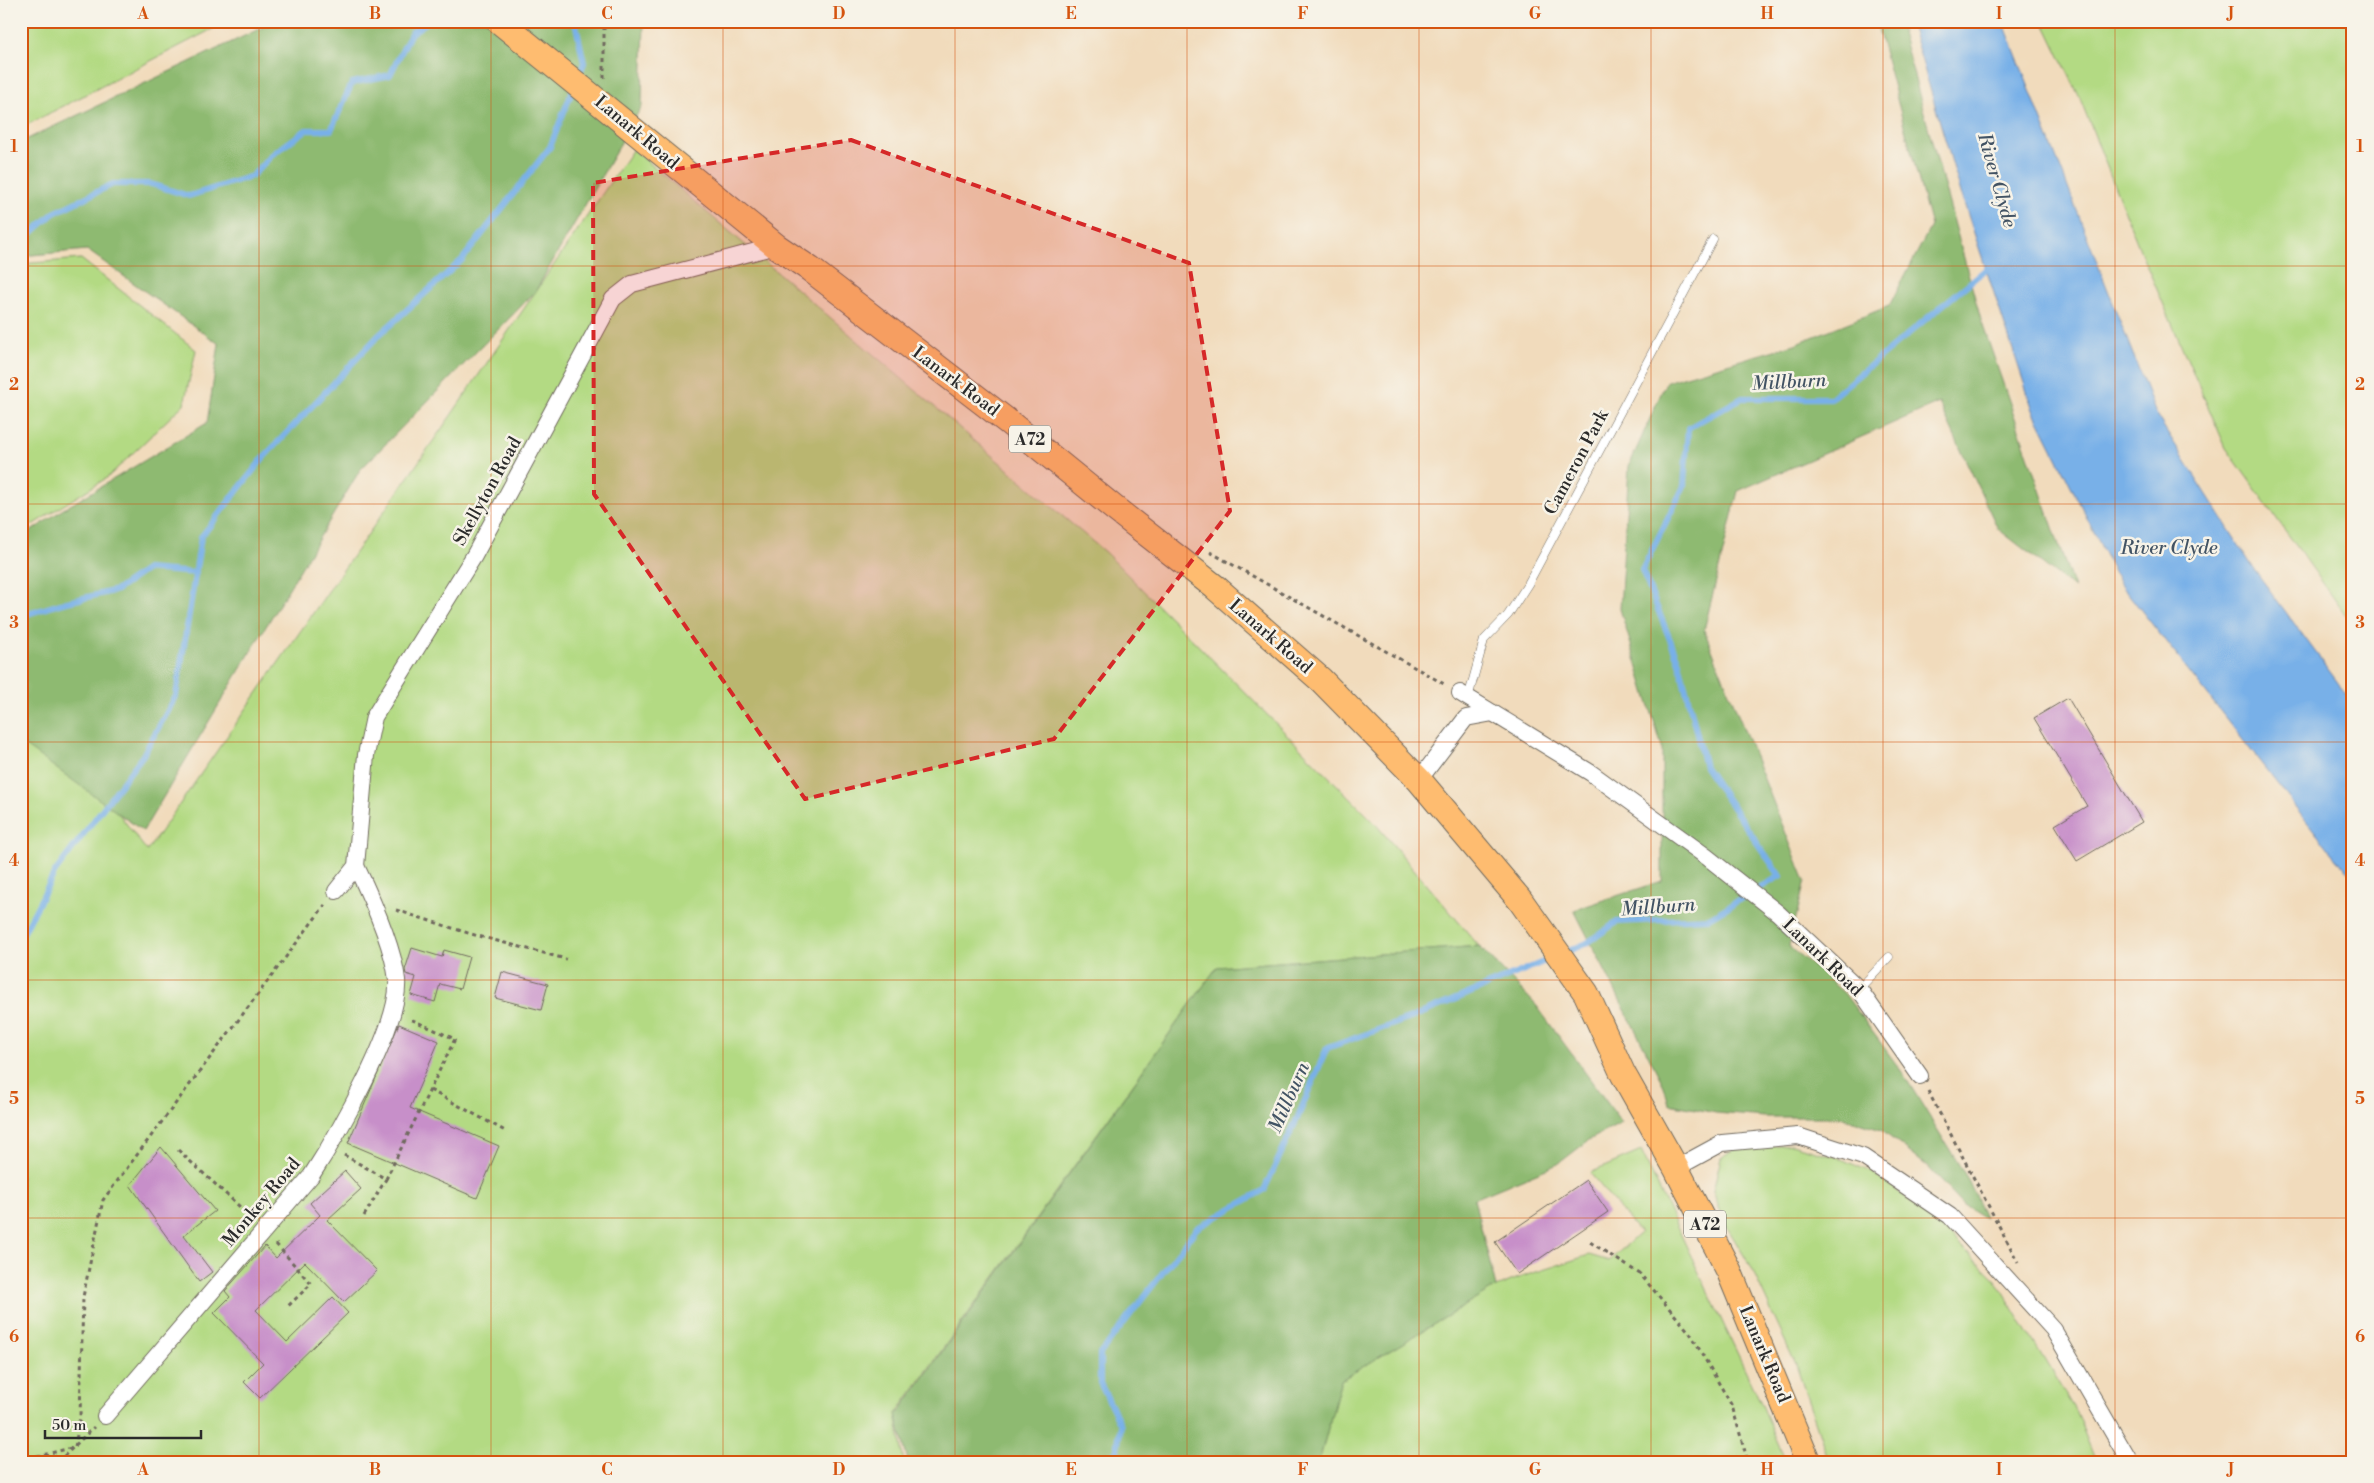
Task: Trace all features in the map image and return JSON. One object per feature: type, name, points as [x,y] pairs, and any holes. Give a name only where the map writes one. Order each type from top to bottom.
[{"type":"main road","name":"Lanark Road","points":[[499,21],[776,246],[810,269],[1007,420],[1114,508],[1215,587],[1322,680],[1419,780],[1520,900],[1586,992],[1623,1074],[1676,1168],[1729,1271],[1808,1462]]},
{"type":"street","name":"Skellyton Road","points":[[356,866],[365,764],[374,717],[474,556],[613,299],[632,284],[776,246]]},
{"type":"street","name":"Lanark Road","points":[[1464,696],[1592,773],[1707,857],[1778,914],[1859,989],[1920,1076]]},
{"type":"street","points":[[1419,780],[1466,718],[1493,713]]},
{"type":"street","points":[[336,890],[356,866],[373,902]]},
{"type":"street","name":"Monkey Road","points":[[105,1416],[311,1176],[330,1146],[385,1034],[396,994],[396,980],[380,920],[373,902]]},
{"type":"street","points":[[1676,1168],[1722,1143],[1798,1136],[1863,1157],[1950,1216],[2053,1329],[2130,1462]]},
{"type":"lane","name":"Cameron Park","points":[[1464,696],[1484,640],[1508,615],[1528,584],[1713,239]]},
{"type":"lane","points":[[1859,989],[1889,958]]},
{"type":"path","points":[[594,97],[604,83],[604,21]]},
{"type":"path","name":"Lanark Road","points":[[1208,551],[1464,696]]},
{"type":"path","points":[[75,1447],[80,1416],[83,1297],[103,1200],[336,890]]},
{"type":"path","points":[[373,902],[471,934],[566,958]]},
{"type":"path","points":[[364,1216],[386,1179],[455,1039],[392,1011]]},
{"type":"path","points":[[1920,1076],[2022,1269]]},
{"type":"path","points":[[430,1090],[507,1132]]},
{"type":"path","points":[[330,1146],[386,1179]]},
{"type":"path","points":[[1590,1242],[1640,1274],[1690,1333],[1732,1406],[1748,1462]]},
{"type":"path","points":[[58,1462],[105,1416]]},
{"type":"path","points":[[21,1455],[30,1458],[75,1447]]},
{"type":"highlighted area","points":[[851,140],[1189,263],[1230,511],[1054,739],[805,799],[594,494],[593,183]]},
{"type":"green space","points":[[21,21],[228,21],[21,128]]},
{"type":"green space","points":[[276,21],[644,21],[642,106],[535,292],[360,470],[143,831],[21,743],[21,538],[62,510],[207,423],[219,344],[87,250],[21,256],[21,142]]},
{"type":"green space","points":[[1876,21],[1899,21],[1981,320],[2074,588],[1998,529],[1939,403],[1738,491],[1704,630],[1805,881],[1789,946],[1844,993],[1902,1072],[1969,1181],[1985,1218],[1964,1205],[1927,1166],[1881,1130],[1841,1117],[1765,1117],[1716,1113],[1669,1104],[1664,1086],[1574,910],[1662,881],[1662,747],[1620,609],[1629,466],[1666,382],[1795,344],[1889,306],[1931,226]]},
{"type":"green space","points":[[2043,21],[2353,21],[2353,625],[2226,448],[2142,255],[2079,96]]},
{"type":"green space","points":[[633,149],[1107,554],[1373,821],[1479,946],[1217,967],[896,1414],[904,1462],[21,1462],[21,705],[106,797],[147,851],[452,414]]},
{"type":"green space","points":[[81,259],[196,350],[184,404],[108,477],[21,532],[21,264]]},
{"type":"green space","points":[[1479,946],[1536,1005],[1622,1123],[1589,1140],[1558,1164],[1474,1199],[1496,1287],[1341,1380],[1319,1462],[908,1462],[896,1414],[1217,967]]},
{"type":"green space","points":[[1792,1144],[1839,1158],[1873,1173],[1928,1214],[1996,1280],[2076,1412],[2096,1462],[1829,1462],[1796,1365],[1751,1267],[1725,1224],[1713,1191],[1721,1158],[1733,1149]]},
{"type":"green space","points":[[1641,1151],[1762,1405],[1786,1462],[1319,1462],[1341,1380],[1496,1287],[1589,1255],[1609,1261],[1640,1233],[1590,1173]]},
{"type":"water","name":"River Clyde","points":[[1910,21],[2003,21],[2157,416],[2254,569],[2353,703],[2353,875],[2337,860],[2119,582],[2033,410],[1964,203]]},
{"type":"building","points":[[2068,698],[2142,822],[2077,861],[2055,825],[2087,806],[2034,718]]},
{"type":"building","points":[[412,948],[442,957],[444,950],[469,957],[460,989],[440,984],[435,1002],[411,995],[416,977],[406,974],[405,970]]},
{"type":"building","points":[[502,972],[548,984],[541,1010],[495,998]]},
{"type":"building","points":[[399,1024],[439,1041],[410,1108],[499,1146],[477,1198],[348,1143]]},
{"type":"building","points":[[161,1147],[215,1211],[184,1235],[212,1272],[199,1282],[130,1185]]},
{"type":"building","points":[[345,1171],[361,1189],[327,1220],[377,1271],[344,1302],[305,1262],[256,1310],[287,1342],[333,1297],[348,1313],[260,1398],[244,1382],[263,1363],[214,1313],[230,1297],[225,1291],[265,1246],[276,1258],[320,1215],[310,1203]]},
{"type":"building","points":[[1586,1180],[1608,1212],[1517,1274],[1495,1242]]},
{"type":"waterway","points":[[21,242],[54,213],[113,184],[151,184],[189,196],[252,176],[273,154],[306,130],[331,130],[352,83],[390,75],[411,33],[429,21]]},
{"type":"waterway","points":[[575,21],[584,63],[578,77]]},
{"type":"waterway","points":[[21,938],[55,872],[143,755],[176,696],[201,537],[264,457],[378,336],[462,260],[550,147],[573,89]]},
{"type":"waterway","name":"Millburn","points":[[1564,953],[1587,943],[1617,922],[1709,918],[1780,876],[1705,767],[1679,662],[1642,570],[1684,486],[1688,428],[1742,398],[1831,398],[1991,265]]},
{"type":"waterway","points":[[21,616],[63,603],[117,590],[147,569],[196,573]]},
{"type":"waterway","name":"Millburn","points":[[1108,1462],[1117,1450],[1121,1425],[1100,1383],[1100,1354],[1197,1228],[1264,1190],[1327,1048],[1411,1018],[1555,957]]}]
